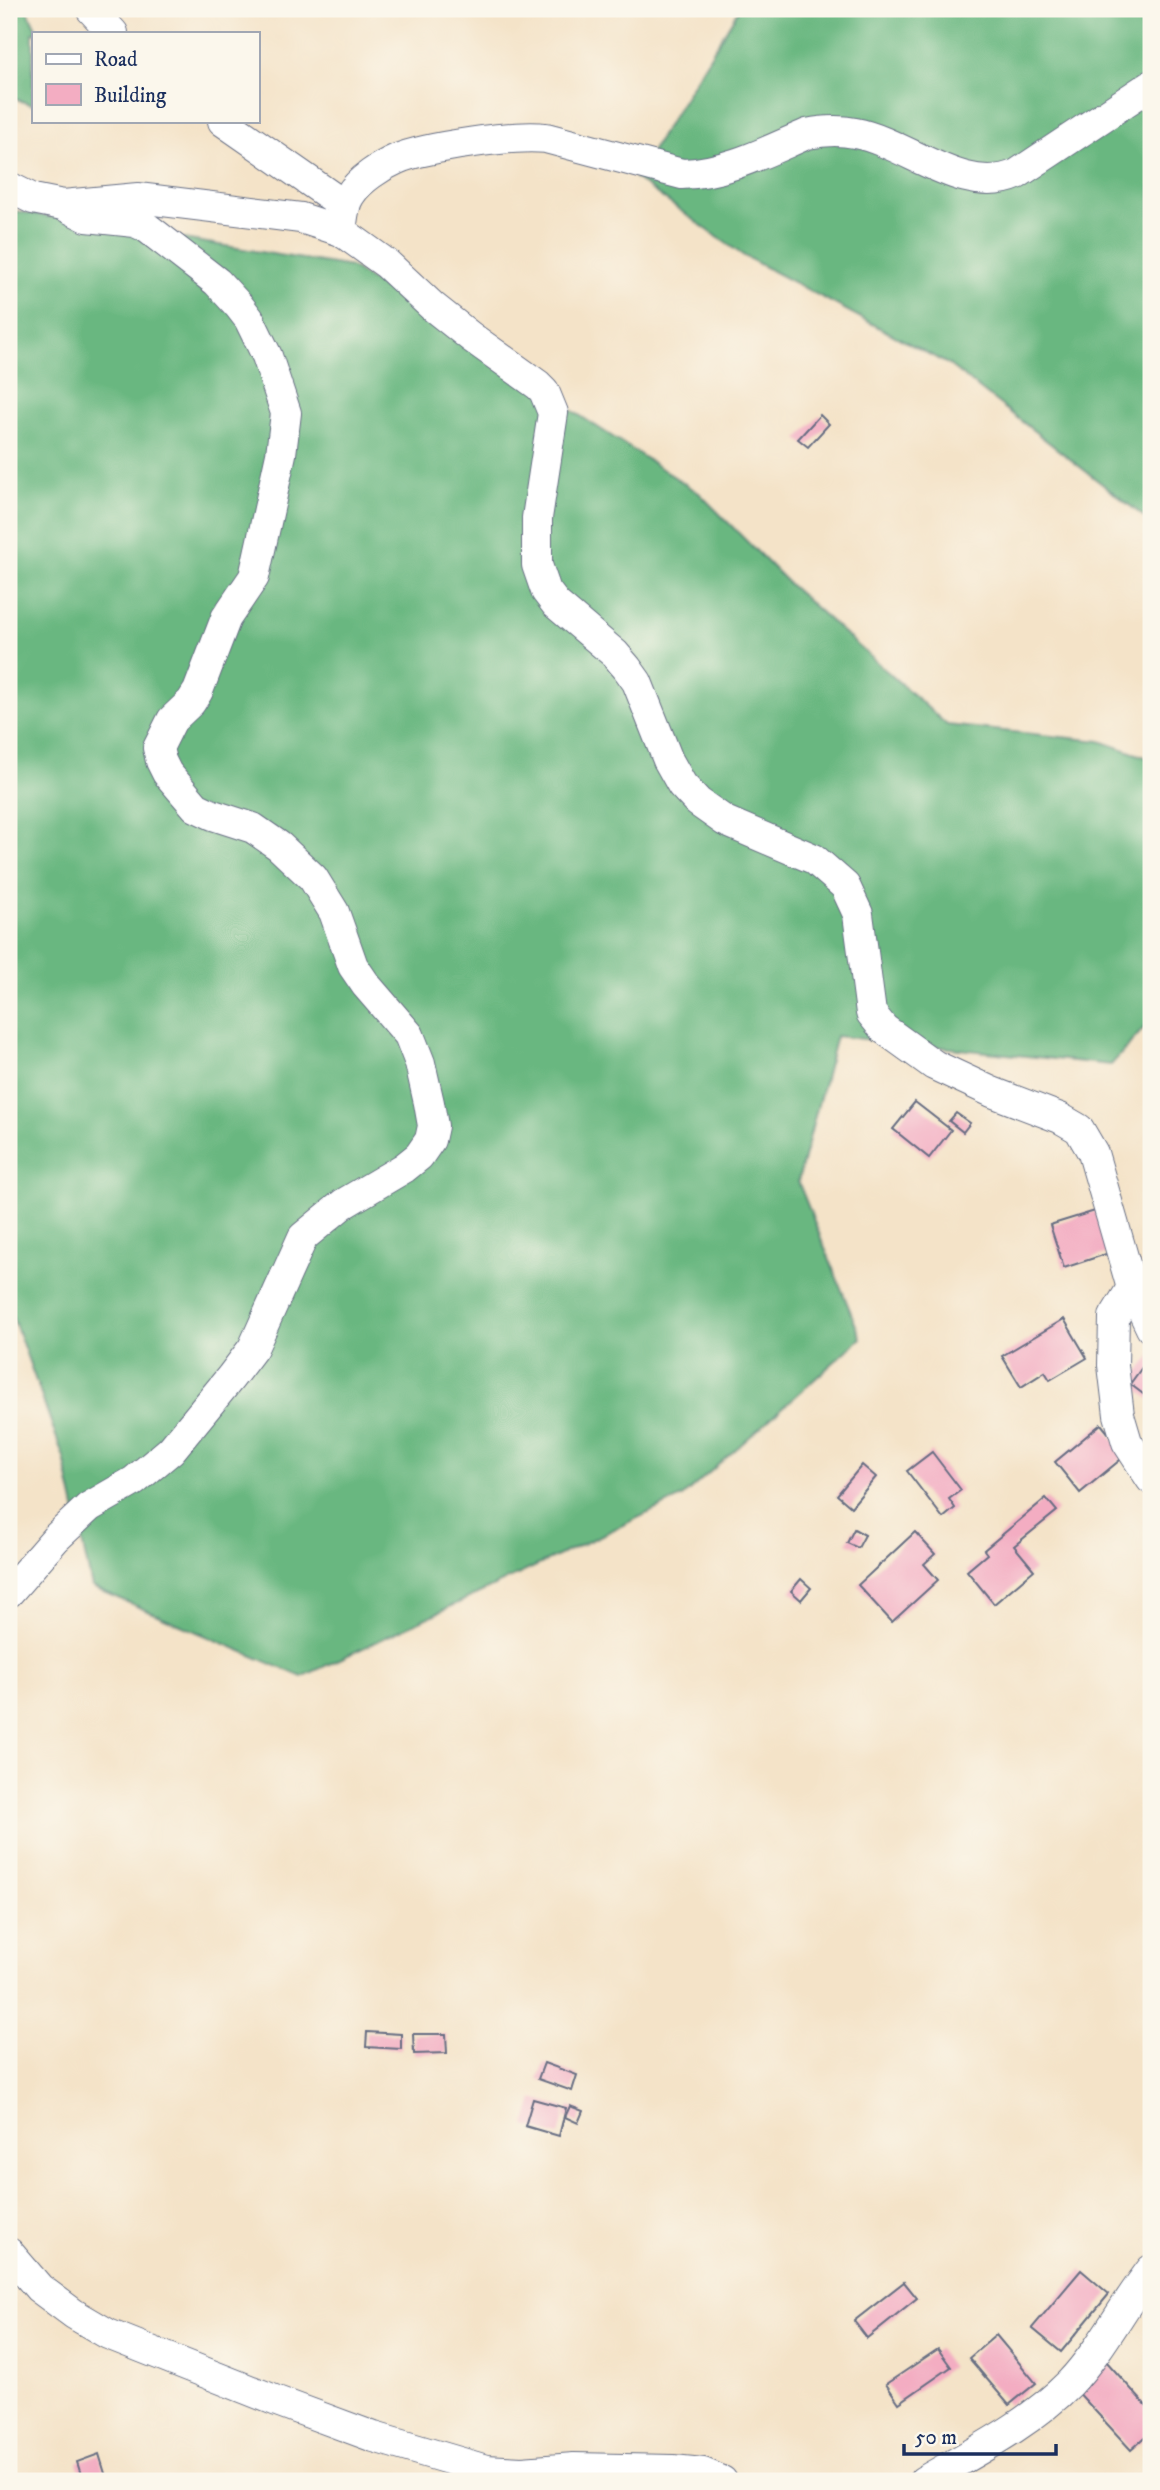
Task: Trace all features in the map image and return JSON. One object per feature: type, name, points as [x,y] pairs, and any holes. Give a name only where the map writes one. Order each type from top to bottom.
[{"type":"street","points":[[91,9],[112,32]]},
{"type":"street","points":[[343,218],[349,195],[360,182],[396,160],[422,152],[528,136],[546,138],[682,174],[701,174],[725,168],[807,134],[855,133],[978,181],[1006,179],[1151,85]]},
{"type":"street","points":[[224,122],[343,218],[432,306],[544,391],[553,413],[537,518],[537,565],[546,591],[556,604],[615,654],[627,668],[637,682],[668,760],[682,785],[698,802],[725,821],[814,859],[845,886],[858,914],[871,1013],[884,1029],[934,1065],[992,1092],[1060,1118],[1079,1129],[1093,1153],[1132,1288],[1151,1328]]},
{"type":"street","points":[[9,187],[33,199],[63,205],[87,217],[135,222],[146,228],[225,290],[248,319],[267,356],[286,414],[258,564],[254,577],[226,618],[198,691],[172,720],[158,748],[167,773],[196,807],[213,816],[253,828],[279,846],[313,878],[334,912],[353,967],[409,1035],[420,1063],[433,1126],[430,1140],[404,1168],[343,1204],[303,1237],[253,1348],[171,1450],[134,1481],[89,1507],[56,1538],[9,1592]]},
{"type":"street","points":[[63,205],[138,198],[301,218],[343,218]]},
{"type":"street","points":[[1132,1288],[1114,1317],[1113,1364],[1119,1415],[1126,1442],[1151,1479]]},
{"type":"street","points":[[9,2253],[39,2288],[74,2315],[108,2334],[374,2437],[486,2470],[673,2470],[703,2473],[722,2481]]},
{"type":"street","points":[[924,2481],[992,2442],[1049,2401],[1070,2382],[1096,2350],[1151,2270]]},
{"type":"green space","points":[[9,9],[27,9],[38,32],[32,32],[32,105],[9,97]]},
{"type":"green space","points":[[739,9],[1151,9],[1151,522],[948,364],[744,256],[635,178]]},
{"type":"green space","points":[[9,210],[351,267],[699,493],[791,586],[947,725],[1100,741],[1151,759],[1151,1020],[1111,1065],[836,1036],[798,1181],[861,1338],[682,1497],[302,1677],[92,1587],[64,1458],[9,1307]]},
{"type":"building","points":[[820,415],[829,424],[808,447],[798,439]]},
{"type":"building","points":[[915,1102],[951,1130],[929,1158],[893,1129]]},
{"type":"building","points":[[956,1113],[970,1123],[963,1132],[949,1121]]},
{"type":"building","points":[[1095,1211],[1109,1253],[1064,1268],[1050,1225]]},
{"type":"building","points":[[1064,1319],[1087,1358],[1050,1380],[1045,1372],[1021,1387],[1002,1356]]},
{"type":"building","points":[[1151,1355],[1151,1400],[1130,1384]]},
{"type":"building","points":[[1101,1424],[1126,1455],[1080,1493],[1055,1462]]},
{"type":"building","points":[[932,1452],[961,1490],[949,1499],[955,1508],[943,1518],[907,1471]]},
{"type":"building","points":[[862,1465],[876,1477],[851,1507],[837,1495]]},
{"type":"building","points":[[1046,1498],[1057,1511],[1014,1546],[1034,1570],[994,1604],[967,1571],[987,1554],[984,1550]]},
{"type":"building","points":[[854,1529],[865,1535],[858,1548],[847,1543]]},
{"type":"building","points":[[915,1532],[935,1554],[924,1564],[938,1580],[892,1622],[858,1585]]},
{"type":"building","points":[[801,1579],[811,1588],[801,1600],[791,1591]]},
{"type":"building","points":[[367,2032],[401,2034],[401,2049],[366,2047]]},
{"type":"building","points":[[413,2034],[446,2034],[447,2053],[414,2054]]},
{"type":"building","points":[[544,2063],[577,2075],[572,2091],[538,2079]]},
{"type":"building","points":[[533,2099],[566,2108],[559,2136],[525,2126]]},
{"type":"building","points":[[570,2106],[583,2111],[578,2123],[565,2117]]},
{"type":"building","points":[[1081,2270],[1109,2294],[1061,2352],[1032,2328]]},
{"type":"building","points":[[904,2282],[917,2298],[867,2338],[854,2321]]},
{"type":"building","points":[[996,2335],[1036,2383],[1009,2405],[969,2358]]},
{"type":"building","points":[[938,2349],[951,2367],[899,2403],[886,2384]]},
{"type":"building","points":[[1106,2361],[1149,2409],[1151,2407],[1151,2432],[1131,2450],[1075,2389]]},
{"type":"building","points":[[99,2454],[107,2480],[83,2481],[77,2462]]}]
